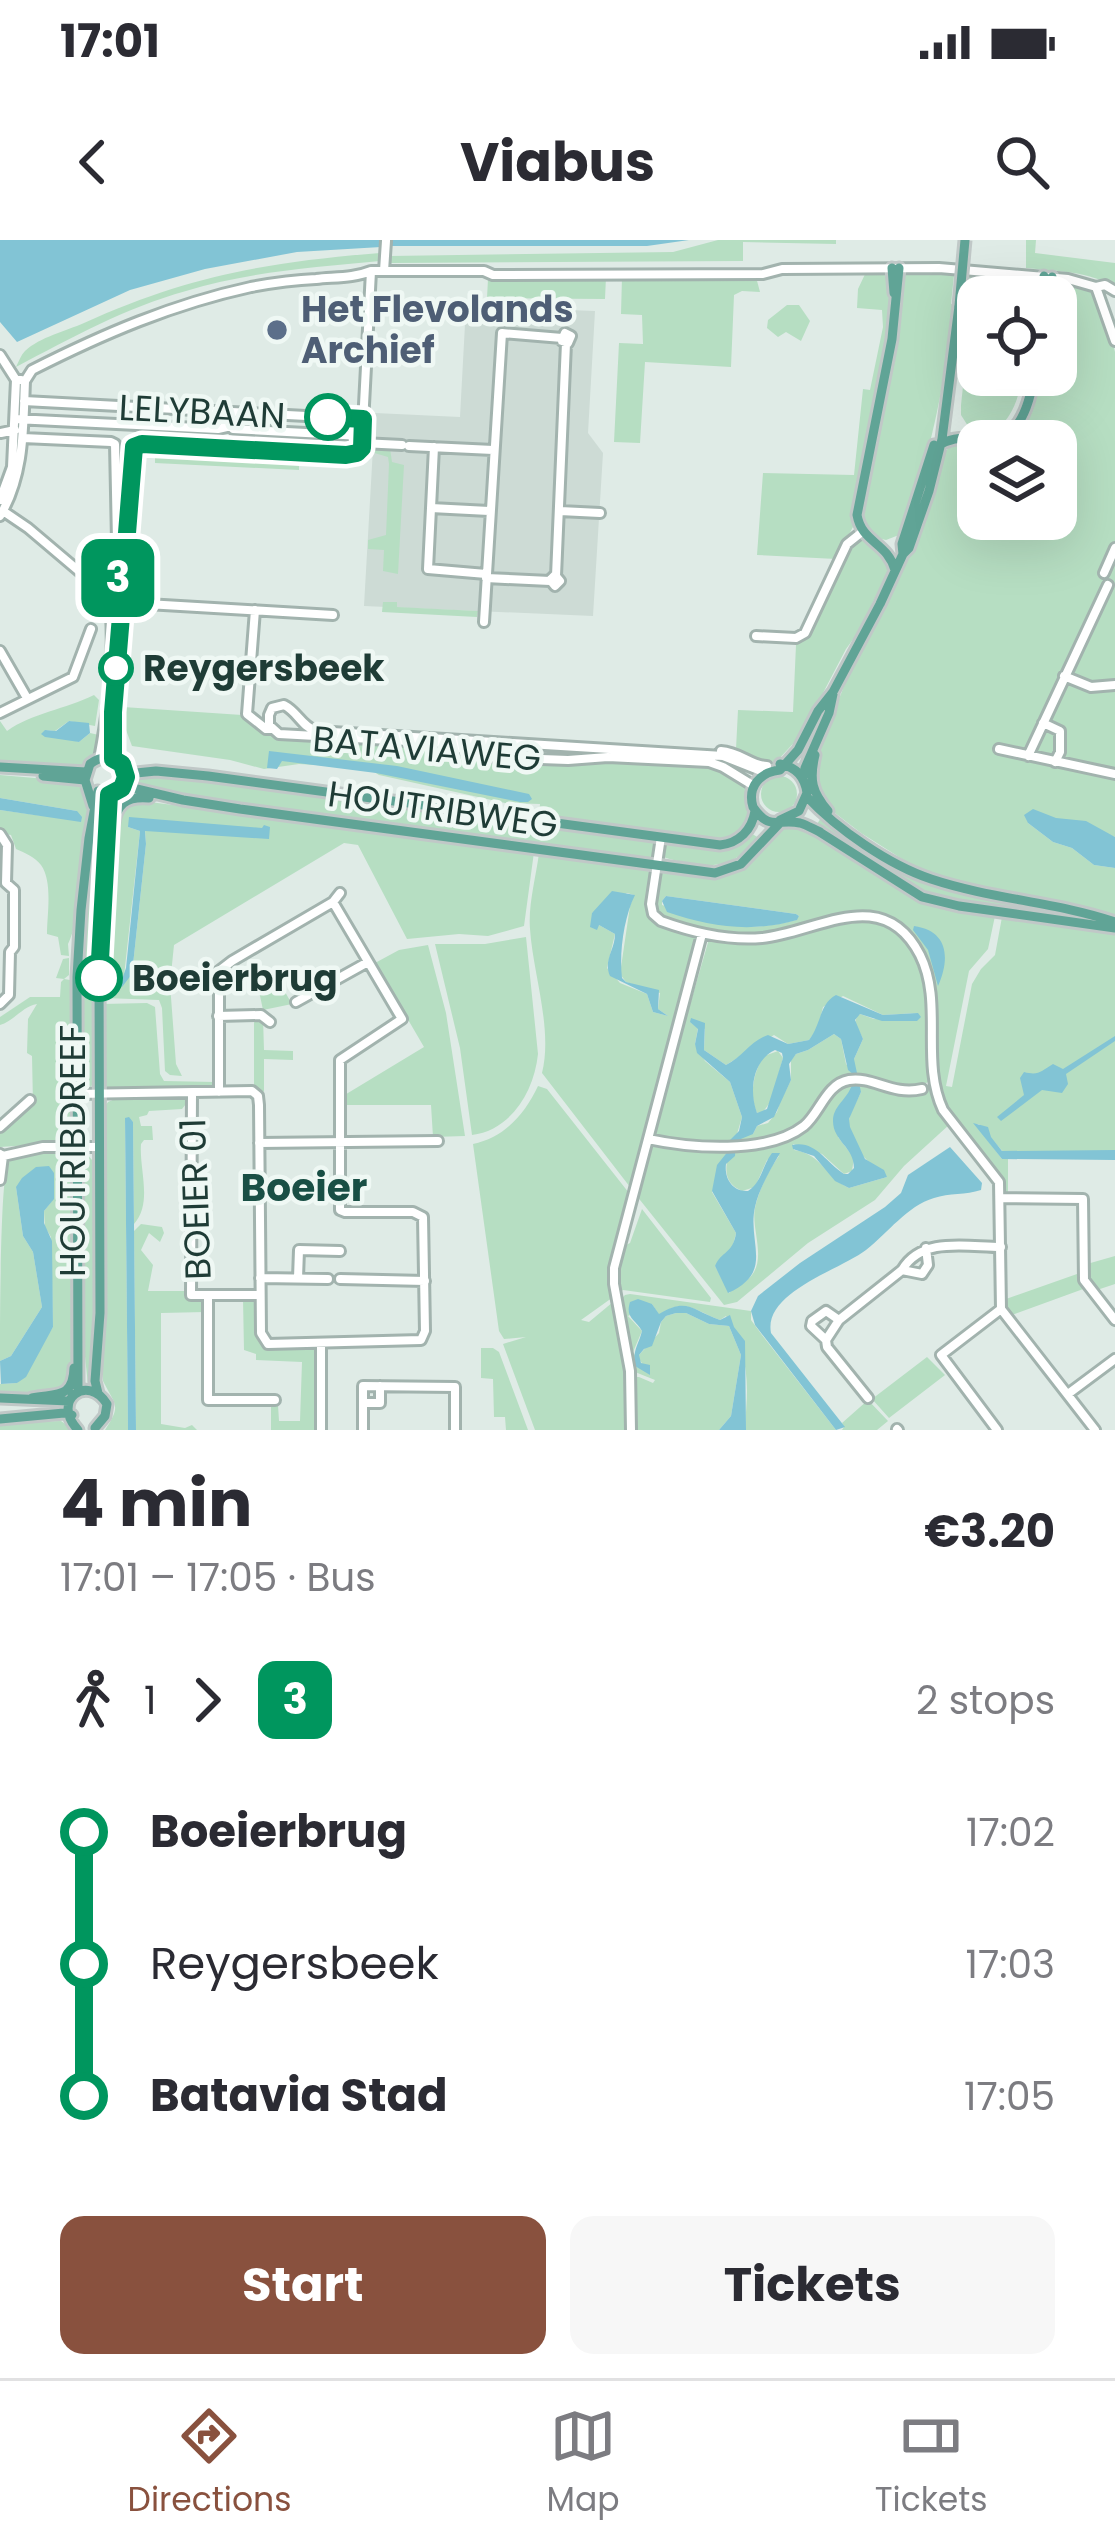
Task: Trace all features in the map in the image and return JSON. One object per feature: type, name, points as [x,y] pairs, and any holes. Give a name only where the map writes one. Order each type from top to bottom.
[{"type":"main road","points":[[902,554],[917,527],[946,420],[965,240]]},
{"type":"main road","points":[[895,570],[890,556],[862,532],[858,510],[892,339],[896,268]]},
{"type":"main road","points":[[951,374],[902,554],[880,604],[833,692],[804,736],[753,789],[751,800],[755,811],[781,821],[804,820],[922,897],[1115,925]]},
{"type":"main road","points":[[946,420],[957,430]]},
{"type":"main road","points":[[941,444],[957,438]]},
{"type":"main road","points":[[878,543],[902,554]]},
{"type":"main road","points":[[833,692],[811,773],[818,798],[840,825]]},
{"type":"main road","points":[[806,800],[803,779],[817,744]]},
{"type":"main road","points":[[0,770],[117,793],[125,776],[105,759],[90,764],[94,786]]},
{"type":"main road","points":[[775,768],[794,769],[803,779]]},
{"type":"main road","points":[[775,768],[796,778],[806,800],[893,862],[933,880],[1115,925]]},
{"type":"main road","name":"HOUTRIBWEG","points":[[125,776],[144,772],[208,776],[720,844],[735,842],[755,811]]},
{"type":"main road","name":"HOUTRIBWEG","points":[[125,776],[183,800],[715,873],[735,868],[781,821]]},
{"type":"main road","name":"HOUTRIBDREEF","points":[[82,1391],[77,1335],[76,1094],[81,910],[94,786]]},
{"type":"main road","name":"HOUTRIBDREEF","points":[[83,1423],[111,1417],[113,1408],[101,1391],[98,1363],[99,970],[107,855],[94,786]]},
{"type":"main road","points":[[753,789],[759,807],[781,821]]},
{"type":"main road","points":[[107,855],[122,802],[135,797],[183,800]]},
{"type":"main road","points":[[781,821],[806,800]]},
{"type":"main road","points":[[0,1398],[61,1394],[70,1386],[77,1335]]},
{"type":"main road","points":[[83,1423],[82,1391],[101,1391]]},
{"type":"main road","points":[[32,1398],[83,1423]]},
{"type":"main road","points":[[0,1419],[42,1417],[83,1423]]},
{"type":"street","points":[[384,271],[386,241]]},
{"type":"street","points":[[0,500],[12,467],[21,380],[32,370],[177,306],[249,288],[371,271],[763,274],[782,269],[896,268],[1038,276]]},
{"type":"street","points":[[362,461],[371,271]]},
{"type":"street","points":[[1077,283],[1105,285],[1115,291]]},
{"type":"street","points":[[1096,287],[1115,341]]},
{"type":"street","points":[[434,447],[428,569],[486,576],[553,578],[560,511],[564,340],[502,333],[493,450],[486,576],[484,622]]},
{"type":"street","points":[[0,355],[21,380],[24,401],[13,491],[2,513],[28,528],[106,594]]},
{"type":"street","name":"LELYBAAN","points":[[24,401],[363,419]]},
{"type":"street","name":"LELYBAAN","points":[[1,431],[18,422],[218,429],[225,425],[362,442],[357,453],[346,455],[135,446],[121,539]]},
{"type":"street","name":"LELYBAAN","points":[[23,438],[115,445],[121,539]]},
{"type":"street","points":[[362,442],[493,450]]},
{"type":"street","points":[[431,508],[490,511]]},
{"type":"street","points":[[560,511],[600,513]]},
{"type":"street","points":[[756,637],[796,638],[805,633],[847,544],[862,532]]},
{"type":"street","points":[[118,589],[121,539]]},
{"type":"street","points":[[1104,573],[1115,548]]},
{"type":"street","points":[[1028,756],[1108,585]]},
{"type":"street","points":[[106,594],[118,589],[128,594],[128,611],[116,615]]},
{"type":"street","points":[[106,594],[103,604],[116,615]]},
{"type":"street","points":[[130,603],[333,614]]},
{"type":"street","points":[[254,610],[247,714],[271,729]]},
{"type":"street","points":[[105,759],[116,615]]},
{"type":"street","points":[[105,759],[114,693],[116,615]]},
{"type":"street","points":[[0,713],[73,676],[91,629]]},
{"type":"street","points":[[0,651],[27,698]]},
{"type":"street","points":[[1064,676],[1091,687],[1115,685]]},
{"type":"street","points":[[249,698],[255,711],[270,711]]},
{"type":"street","name":"BATAVIAWEG","points":[[753,789],[709,762],[485,757],[445,743],[279,734],[268,721],[277,706],[290,707],[302,723],[316,731],[672,751],[775,768]]},
{"type":"street","points":[[1043,722],[1060,731],[1055,761]]},
{"type":"street","points":[[999,749],[1115,774]]},
{"type":"street","points":[[0,834],[7,844],[3,883],[14,890],[9,994],[0,1004]]},
{"type":"street","points":[[661,837],[651,897],[653,914],[662,921],[702,934],[759,938],[848,916],[884,919],[900,928],[922,958],[932,1009],[932,1071],[938,1098],[999,1182],[1001,1309],[1095,1430]]},
{"type":"street","points":[[220,1092],[219,971],[333,902],[340,893]]},
{"type":"street","points":[[76,1094],[252,1091],[258,1096],[261,1333],[268,1344],[421,1340],[425,1331],[421,1215],[340,1210],[340,1060],[402,1019],[333,902]]},
{"type":"street","points":[[631,1430],[630,1371],[614,1268],[702,934]]},
{"type":"street","points":[[0,947],[14,947]]},
{"type":"street","points":[[296,1002],[368,962]]},
{"type":"street","points":[[218,1016],[261,1015],[270,1022]]},
{"type":"street","points":[[648,1139],[732,1147],[800,1129],[841,1082],[856,1080],[897,1091],[922,1089]]},
{"type":"street","name":"BOEIER 01","points":[[193,1093],[191,1295],[260,1295]]},
{"type":"street","points":[[0,1127],[30,1100]]},
{"type":"street","points":[[259,1144],[438,1141]]},
{"type":"street","points":[[0,1180],[2,1155],[43,1147],[100,1147]]},
{"type":"street","points":[[1001,1198],[1083,1199],[1084,1280],[1115,1321]]},
{"type":"street","points":[[826,1340],[839,1320],[926,1248],[1000,1247]]},
{"type":"street","points":[[902,1270],[922,1274],[928,1265],[926,1248]]},
{"type":"street","points":[[298,1278],[299,1250],[340,1251]]},
{"type":"street","points":[[260,1278],[328,1279]]},
{"type":"street","points":[[340,1279],[425,1281]]},
{"type":"street","name":"BOEIER 01","points":[[208,1295],[208,1400],[275,1400]]},
{"type":"street","points":[[997,1430],[941,1355],[1001,1309]]},
{"type":"street","points":[[839,1320],[826,1311],[812,1326],[868,1398]]},
{"type":"street","points":[[321,1343],[321,1430]]},
{"type":"street","points":[[1068,1395],[1115,1359]]},
{"type":"street","points":[[363,1430],[363,1386],[420,1386],[455,1387],[455,1430]]},
{"type":"street","points":[[363,1403],[380,1403],[380,1386]]},
{"type":"shaded area","points":[[466,306],[595,311],[588,433],[603,453],[593,616],[364,606],[375,413],[460,417]]},
{"type":"green space","points":[[718,240],[836,240],[836,244],[743,242],[743,261],[390,263],[390,256],[673,252]]},
{"type":"green space","points":[[1026,240],[1036,240],[1035,253],[1115,263],[1115,288],[1084,275],[1026,268]]},
{"type":"green space","points":[[380,253],[380,261],[258,275],[163,298],[99,324],[16,367],[38,342],[193,283],[301,261]]},
{"type":"green space","points":[[867,270],[880,270],[888,279],[891,297],[854,525],[836,559],[757,555],[763,473],[854,475],[863,389],[870,390],[883,327],[882,310],[857,308],[858,289]]},
{"type":"green space","points":[[907,272],[954,275],[951,304],[955,305],[920,480],[899,535],[886,540],[868,530],[862,510],[900,281]]},
{"type":"green space","points":[[606,277],[605,299],[487,298],[488,279]]},
{"type":"green space","points":[[622,277],[756,277],[760,292],[734,295],[731,367],[645,362],[640,443],[614,442],[619,343],[643,344],[642,315],[621,314]]},
{"type":"green space","points":[[1079,285],[1102,307],[1115,352],[1115,837],[1073,822],[1028,823],[1094,865],[1115,868],[1115,920],[941,877],[910,864],[835,813],[815,787],[816,762],[846,681],[919,537],[949,447],[957,444],[957,540],[1077,540],[1077,420],[1024,420],[1034,396],[1077,396]]},
{"type":"green space","points":[[787,305],[799,305],[810,321],[801,341],[786,332],[778,337],[767,328],[768,320]]},
{"type":"green space","points":[[962,396],[1018,396],[1006,420],[964,420]]},
{"type":"green space","points":[[371,447],[390,448],[392,462],[404,465],[398,574],[383,571],[384,550],[368,549],[368,540],[386,535],[389,464],[388,457],[371,452]]},
{"type":"green space","points":[[155,450],[299,456],[299,470],[155,463]]},
{"type":"green space","points":[[865,539],[884,554],[890,565],[887,573],[801,735],[777,761],[761,764],[736,749],[738,710],[793,712],[796,645],[810,632],[850,546]]},
{"type":"green space","points":[[383,602],[397,602],[397,607],[478,611],[477,617],[382,612]]},
{"type":"green space","points":[[94,695],[99,700],[95,726],[69,721],[55,731],[45,730],[79,742],[90,733],[99,735],[97,752],[82,767],[0,765],[0,721],[7,731]]},
{"type":"green space","points":[[123,707],[242,715],[267,734],[447,747],[485,762],[551,766],[602,760],[713,768],[745,787],[748,818],[733,837],[711,839],[539,815],[540,804],[505,803],[379,775],[368,768],[299,764],[264,769],[132,746]]},
{"type":"green space","points":[[0,775],[70,781],[83,788],[90,801],[69,956],[61,955],[58,937],[47,934],[45,872],[36,860],[16,849],[11,835],[0,833],[0,810],[43,816],[77,811],[0,798]]},
{"type":"green space","points":[[162,776],[657,840],[649,860],[144,790],[129,784],[130,777]]},
{"type":"green space","points":[[779,776],[792,781],[797,794],[792,807],[779,812],[766,807],[761,794],[766,781]]},
{"type":"green space","points":[[102,799],[106,799],[91,1087],[84,1072],[85,935]]},
{"type":"green space","points":[[142,801],[534,852],[524,926],[488,936],[407,939],[358,845],[344,843],[174,945],[170,984],[176,1064],[182,1076],[170,1075],[165,1071],[159,1000],[104,998],[109,978],[105,977],[104,929],[116,820],[124,805]],"holes":[[[128,827],[263,828],[145,830],[132,974],[121,981],[140,831]]]},
{"type":"green space","points":[[821,818],[923,882],[1115,925],[999,910],[931,895],[893,876],[817,824]]},
{"type":"green space","points":[[798,826],[912,895],[995,916],[988,949],[969,971],[946,1086],[952,1087],[972,984],[995,955],[1002,917],[1115,933],[1115,1152],[1004,1153],[975,1124],[1002,1159],[1008,1159],[1006,1195],[994,1168],[955,1122],[941,1096],[929,970],[913,935],[898,920],[859,913],[743,934],[699,929],[657,913],[654,902],[661,874],[667,870],[727,874],[747,864],[785,828]],"holes":[[[666,896],[796,914],[796,920],[743,926],[662,905],[662,901]]]},
{"type":"green space","points":[[749,832],[759,838],[727,862],[703,865],[663,857],[669,843],[733,848]]},
{"type":"green space","points":[[539,853],[644,867],[651,874],[648,910],[697,938],[630,1187],[542,1073],[544,1020],[530,920]],"holes":[[[627,893],[634,895],[620,974],[626,982],[660,993],[658,1009],[668,1016],[653,1012],[647,994],[620,983],[607,968],[615,934],[599,925],[592,913]]]},
{"type":"green space","points":[[853,917],[879,921],[900,933],[914,949],[927,991],[930,1081],[900,1088],[846,1078],[805,1121],[765,1140],[710,1144],[656,1137],[653,1133],[709,939],[739,942]],"holes":[[[843,996],[883,1015],[918,1013],[874,1019],[857,1016],[855,1023],[863,1039],[854,1073],[846,1064],[841,1039],[834,1034],[796,1054],[777,1112],[753,1134],[737,1134],[742,1117],[730,1082],[705,1061],[695,1044],[698,1028],[690,1022],[705,1029],[704,1050],[726,1065],[774,1035],[788,1044],[809,1040],[823,1007]]]},
{"type":"green space","points":[[526,937],[536,1068],[526,1095],[509,1117],[472,1135],[460,1048],[435,944],[485,944]]},
{"type":"green space","points":[[428,945],[446,1013],[465,1136],[433,1137],[431,1105],[343,1105],[343,1096],[424,1047],[375,963],[399,950]]},
{"type":"green space","points":[[69,958],[69,975],[56,978],[63,959]]},
{"type":"green space","points":[[64,979],[70,980],[73,1004],[72,1134],[61,1143],[0,1147],[0,1133],[7,1122],[33,1104],[28,1019],[37,1004],[0,1025],[0,1017],[30,997],[60,997]]},
{"type":"green space","points":[[278,980],[292,1004],[263,1010],[259,991]]},
{"type":"green space","points":[[102,1004],[155,1007],[164,1081],[215,1082],[215,1086],[112,1090],[103,1084]]},
{"type":"green space","points":[[254,1018],[263,1018],[264,1050],[293,1051],[293,1060],[264,1059],[264,1092],[254,1086]]},
{"type":"green space","points":[[778,1051],[783,1058],[771,1101],[757,1113],[753,1092],[757,1069],[764,1056]]},
{"type":"green space","points":[[847,1083],[901,1094],[931,1089],[950,1124],[875,1200],[808,1243],[737,1302],[724,1305],[636,1195],[649,1146],[728,1150],[795,1134]],"holes":[[[851,1092],[861,1092],[850,1117],[851,1138],[887,1177],[849,1188],[811,1156],[794,1150],[793,1144],[822,1154],[844,1174],[852,1171],[854,1158],[838,1137],[838,1107]],[[779,1156],[755,1208],[756,1268],[729,1293],[715,1266],[732,1249],[736,1233],[712,1192],[728,1158],[728,1178],[742,1191],[755,1187],[767,1160]]]},
{"type":"green space","points":[[538,1086],[547,1089],[629,1193],[617,1244],[630,1243],[642,1209],[711,1298],[710,1302],[623,1290],[581,1320],[589,1322],[613,1302],[624,1343],[628,1430],[535,1430],[503,1344],[526,1337],[504,1339],[499,1331],[473,1144],[512,1123]]},
{"type":"green space","points":[[186,1097],[182,1109],[149,1111],[139,1117],[141,1126],[152,1126],[153,1140],[141,1144],[144,1196],[134,1224],[133,1122],[125,1119],[128,1430],[105,1430],[115,1410],[103,1381],[103,1109],[117,1098]]},
{"type":"green space","points":[[43,1151],[65,1151],[73,1158],[71,1377],[49,1393],[0,1394],[0,1384],[17,1383],[53,1327],[51,1237],[44,1211],[52,1201],[16,1187],[42,1307],[11,1356],[0,1361],[5,1175],[11,1160]]},
{"type":"green space","points":[[86,1153],[92,1160],[96,1271],[92,1386],[88,1385],[84,1347],[82,1161]]},
{"type":"green space","points":[[141,1224],[162,1227],[164,1233],[160,1242],[149,1233],[141,1250],[153,1265],[148,1291],[190,1291],[190,1299],[205,1300],[205,1312],[161,1313],[161,1424],[192,1425],[197,1430],[136,1430],[134,1231]]},
{"type":"green space","points":[[1115,1256],[1115,1284],[1097,1290],[1087,1277],[1087,1264]]},
{"type":"green space","points":[[1077,1274],[1086,1288],[1012,1315],[1007,1310],[1006,1299]]},
{"type":"green space","points":[[630,1294],[751,1311],[751,1320],[836,1430],[746,1430],[744,1361],[726,1316],[720,1320],[683,1306],[659,1315],[652,1304],[628,1316],[642,1331],[633,1352],[650,1375],[639,1355],[659,1333],[666,1316],[676,1313],[729,1326],[741,1355],[731,1416],[719,1430],[634,1430],[634,1377],[655,1380],[633,1369],[619,1301]]},
{"type":"green space","points":[[243,1299],[256,1300],[257,1332],[264,1343],[319,1346],[318,1430],[271,1430],[271,1405],[278,1405],[279,1421],[300,1421],[302,1362],[256,1360],[256,1354],[244,1350]]},
{"type":"green space","points":[[481,1348],[499,1352],[528,1430],[506,1430],[505,1417],[494,1417],[493,1379],[481,1378]]},
{"type":"green space","points":[[927,1357],[945,1375],[889,1418],[872,1399]]},
{"type":"green space","points":[[868,1400],[888,1421],[877,1430],[842,1430],[842,1423]]},
{"type":"green space","points":[[61,1421],[74,1430],[0,1430],[0,1423]]},
{"type":"water","points":[[0,240],[689,240],[647,246],[391,246],[390,241],[382,241],[381,247],[297,252],[205,269],[130,290],[17,342],[0,322]]},
{"type":"water","points":[[69,721],[89,723],[90,733],[79,742],[41,734],[56,731]]},
{"type":"water","points":[[269,751],[397,766],[529,794],[532,799],[520,802],[376,773],[282,761],[277,769],[267,768]]},
{"type":"water","points":[[0,798],[77,811],[81,822],[0,810]]},
{"type":"water","points":[[1033,809],[1056,818],[1086,821],[1115,837],[1115,868],[1094,865],[1072,848],[1053,842],[1028,823],[1024,815]]},
{"type":"water","points":[[129,817],[270,827],[269,839],[145,831],[132,974],[122,987],[140,831],[128,827]]},
{"type":"water","points":[[612,891],[635,895],[623,935],[622,978],[659,990],[658,1009],[668,1016],[653,1012],[647,994],[610,976],[615,934],[599,925],[597,930],[590,927],[592,913]]},
{"type":"water","points":[[666,896],[799,916],[764,926],[715,925],[667,912],[662,901]]},
{"type":"water","points":[[914,926],[934,934],[944,948],[938,986],[928,950]]},
{"type":"water","points":[[836,995],[883,1015],[918,1013],[921,1017],[882,1021],[860,1014],[855,1020],[863,1039],[854,1059],[861,1092],[850,1127],[865,1159],[887,1177],[849,1188],[835,1181],[814,1156],[793,1149],[792,1145],[808,1146],[844,1174],[854,1168],[833,1121],[854,1075],[848,1070],[841,1039],[834,1034],[796,1054],[789,1064],[791,1080],[774,1117],[736,1141],[735,1156],[726,1164],[731,1184],[748,1191],[772,1153],[780,1153],[755,1207],[755,1266],[742,1285],[728,1293],[715,1266],[736,1233],[712,1191],[717,1165],[739,1131],[742,1117],[730,1082],[697,1053],[698,1029],[691,1018],[705,1023],[704,1050],[726,1065],[768,1035],[788,1044],[809,1040]],"holes":[[[775,1050],[782,1053],[767,1109],[757,1113],[753,1095],[757,1069],[767,1055]]]},
{"type":"water","points":[[1115,1036],[1115,1041],[1066,1074],[1068,1084],[1062,1093],[1042,1090],[1001,1121],[997,1117],[1024,1095],[1020,1078],[1024,1072],[1037,1073],[1053,1064],[1063,1069]]},
{"type":"water","points":[[125,1118],[133,1122],[136,1430],[128,1430]]},
{"type":"water","points":[[973,1123],[988,1127],[1002,1151],[1115,1150],[1115,1160],[1002,1159]]},
{"type":"water","points":[[950,1147],[982,1183],[981,1190],[940,1196],[915,1207],[866,1250],[791,1294],[772,1318],[771,1333],[845,1427],[836,1430],[755,1325],[751,1311],[758,1296],[885,1207],[901,1193],[908,1175]]},
{"type":"water","points":[[49,1166],[54,1173],[54,1199],[44,1211],[44,1223],[52,1241],[53,1327],[26,1377],[1,1384],[0,1361],[11,1356],[42,1307],[16,1187],[36,1167]]},
{"type":"water","points":[[638,1299],[652,1304],[659,1314],[683,1306],[720,1320],[730,1315],[745,1341],[746,1430],[719,1430],[731,1416],[741,1355],[729,1326],[709,1324],[686,1313],[666,1316],[652,1346],[639,1355],[641,1363],[650,1365],[650,1375],[635,1366],[642,1331],[629,1307]]},
{"type":"bus line","name":"3","points":[[99,978],[109,795],[122,788],[126,777],[122,764],[113,759],[113,712],[121,616],[130,603],[128,594],[118,589],[118,573],[127,533],[134,447],[357,453],[362,448],[363,419],[328,417]]},
{"type":"place","name":"Het Flevolands Archief","points":[[277,330]]},
{"type":"place","name":"Reygersbeek","points":[[116,668]]},
{"type":"place","name":"Boeierbrug","points":[[99,978]]},
{"type":"district","name":"Boeier","points":[[304,1187]]}]
